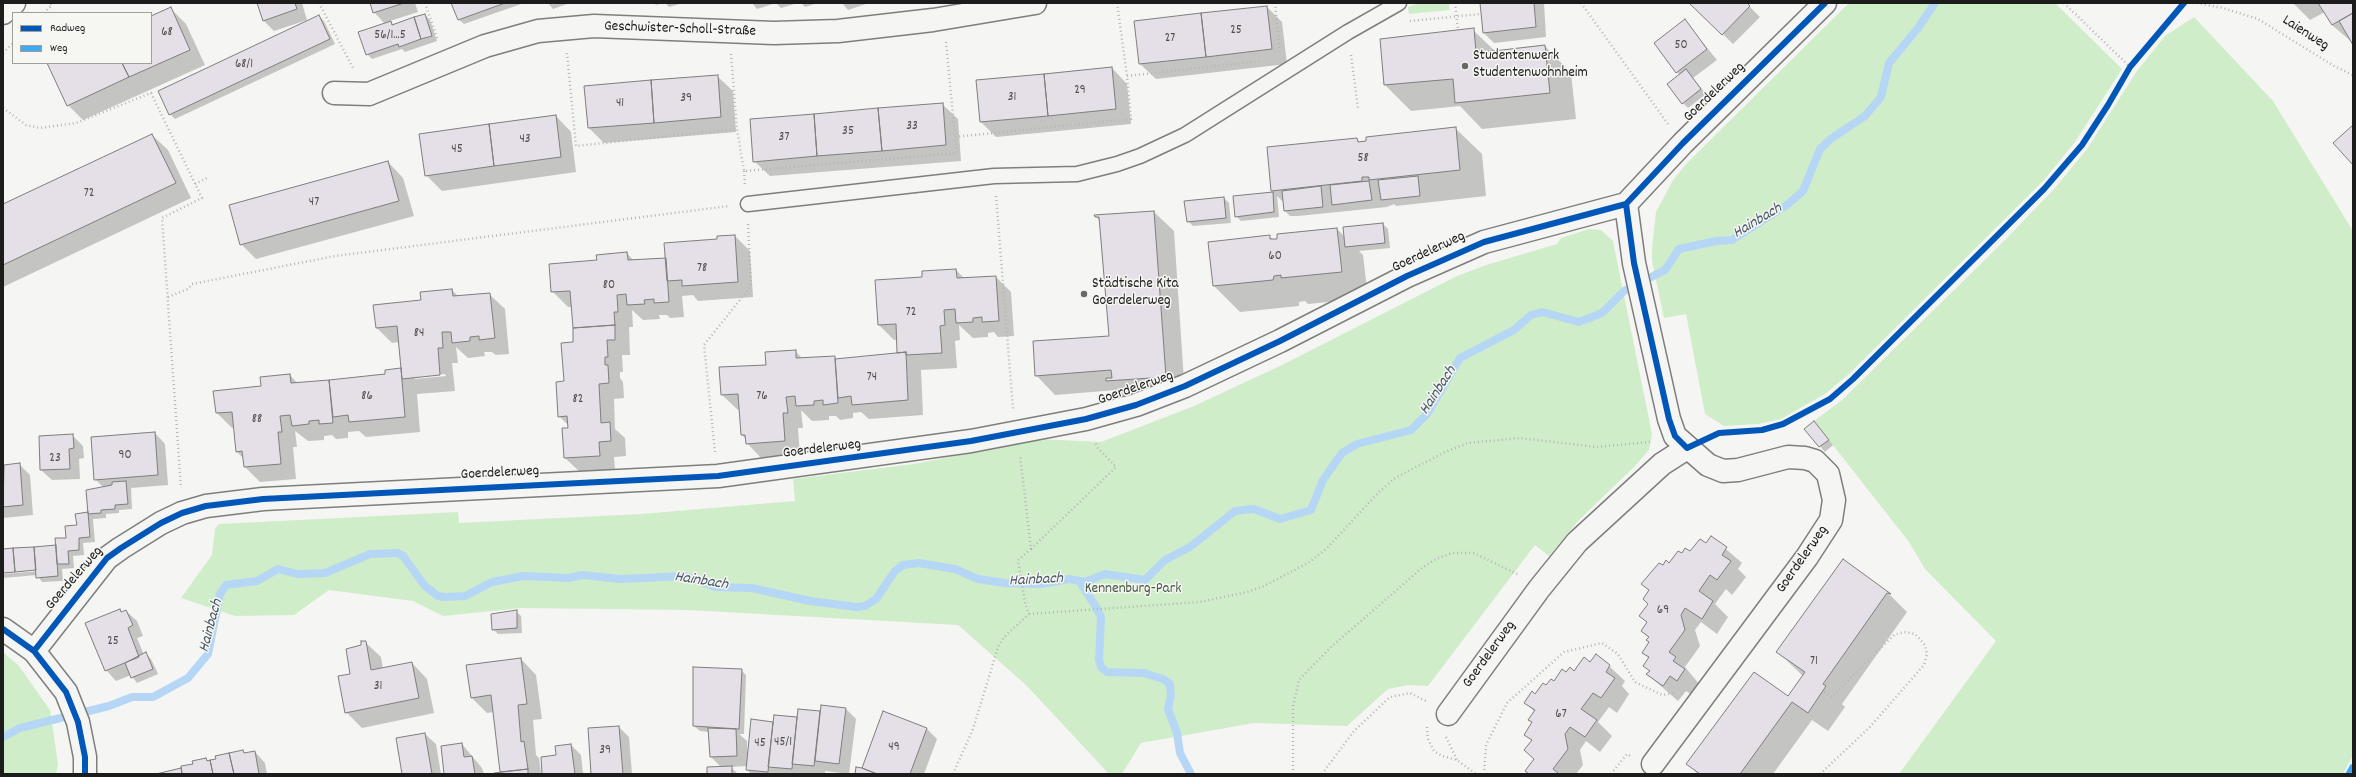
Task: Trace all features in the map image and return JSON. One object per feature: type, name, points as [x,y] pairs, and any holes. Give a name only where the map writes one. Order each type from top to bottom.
[{"type":"street","points":[[3,13],[14,3]]},
{"type":"street","name":"Geschwister-Scholl-Straße","points":[[334,93],[369,94],[485,46],[538,31],[594,26],[774,33],[838,31],[933,20],[1035,3]]},
{"type":"street","name":"Goerdelerweg","points":[[34,651],[107,558],[120,548],[161,523],[182,513],[220,503],[263,499],[718,476],[923,449],[1016,434],[1086,419],[1136,405],[1185,386],[1280,341],[1414,273],[1484,242],[1626,204],[1682,143],[1826,3]]},
{"type":"street","points":[[1626,204],[1634,263],[1669,419],[1681,442]]},
{"type":"street","name":"Goerdelerweg","points":[[1441,718],[1539,589],[1591,528],[1662,464],[1681,442],[1708,465],[1723,471],[1738,470],[1788,458],[1806,458],[1815,461],[1823,467],[1831,481],[1834,510],[1826,529],[1807,557],[1653,764]]},
{"type":"street","points":[[3,629],[34,651],[61,682],[71,701],[85,766]]},
{"type":"lane","points":[[748,204],[994,176],[1078,174],[1098,170],[1140,156],[1185,135],[1348,32],[1399,3]]},
{"type":"path","points":[[45,12],[52,5],[50,3]]},
{"type":"path","points":[[319,3],[340,45]]},
{"type":"path","points":[[425,3],[434,29]]},
{"type":"path","points":[[955,137],[1131,119],[1117,3]]},
{"type":"path","points":[[1275,3],[1281,59]]},
{"type":"path","points":[[1399,3],[1403,22],[1481,14]]},
{"type":"path","points":[[1455,3],[1458,30]]},
{"type":"path","points":[[1581,3],[1669,126]]},
{"type":"path","points":[[2064,3],[2130,68]]},
{"type":"path","points":[[1348,32],[1358,108]]},
{"type":"path","points":[[730,51],[737,129],[744,171],[957,153],[946,39]]},
{"type":"path","points":[[3,53],[12,44]]},
{"type":"path","points":[[567,46],[576,146],[737,129]]},
{"type":"path","points":[[1126,76],[1265,61]]},
{"type":"path","points":[[3,108],[26,126],[40,128],[76,123],[151,93],[202,198],[162,218],[182,513]]},
{"type":"path","points":[[994,176],[1016,434],[1019,446],[1031,549]]},
{"type":"path","points":[[195,184],[208,177]]},
{"type":"path","points":[[168,296],[188,289],[192,284],[335,256],[748,204],[751,286],[704,346],[718,476]]},
{"type":"path","points":[[1029,614],[1025,603],[1018,560],[1116,467],[1098,448],[1086,419]]},
{"type":"path","points":[[953,774],[973,729],[998,647],[1004,637],[1029,614],[1084,611],[1219,599],[1247,592],[1287,576],[1326,549],[1378,493],[1395,478],[1445,452],[1468,444],[1520,438],[1581,446],[1611,447],[1681,442]]},
{"type":"path","points":[[1293,774],[1294,696],[1301,676],[1331,647],[1422,568],[1436,559],[1452,554],[1474,553],[1521,576],[1539,589]]},
{"type":"path","points":[[1820,774],[1869,728],[1924,664],[1927,654],[1925,645],[1915,634],[1904,632],[1894,635],[1832,697],[1823,691]]},
{"type":"path","points":[[1484,774],[1486,745],[1507,703],[1564,652],[1602,643],[1618,654],[1635,682],[1662,695],[1677,692]]},
{"type":"path","points":[[1322,774],[1354,731],[1390,698],[1410,693],[1429,703],[1441,718],[1446,737],[1457,760]]},
{"type":"path","points":[[1427,725],[1428,739],[1434,751],[1442,756],[1457,760],[1476,774]]},
{"type":"green space","points":[[1418,3],[1449,3],[1450,10],[1409,14],[1408,7]]},
{"type":"green space","points":[[1849,3],[2055,3],[2122,69],[2075,142],[2044,180],[1849,374],[1825,394],[1781,419],[1758,424],[1724,426],[1705,414],[1686,314],[1664,318],[1652,261],[1656,212],[1673,180],[1687,163]]},
{"type":"green space","points":[[2194,17],[2273,101],[2353,231],[2353,755],[2343,774],[1899,774],[1996,641],[1925,569],[1909,542],[1814,421],[1842,400],[2004,241],[2055,188],[2087,149],[2137,71],[2165,36]]},
{"type":"green space","name":"Kennenburg-Park","points":[[1589,229],[1601,230],[1613,241],[1652,434],[1649,450],[1635,466],[1578,521],[1549,556],[1535,545],[1428,686],[1409,685],[1388,689],[1347,726],[1254,723],[1141,743],[1122,774],[1109,774],[1026,685],[958,625],[688,610],[521,608],[443,616],[413,601],[329,590],[294,615],[235,616],[181,598],[212,555],[215,529],[219,524],[458,512],[459,523],[641,514],[795,501],[793,479],[914,464],[1039,439],[1101,442],[1194,406],[1282,365],[1457,276],[1486,265],[1557,244],[1561,238]]},
{"type":"green space","points":[[3,652],[19,666],[50,710],[58,764],[56,774],[3,774]]},
{"type":"building","points":[[257,3],[295,3],[297,9],[263,21]]},
{"type":"building","points":[[370,3],[404,3],[373,13]]},
{"type":"building","points":[[451,3],[505,3],[458,20]]},
{"type":"building","points":[[1480,3],[1534,3],[1536,27],[1483,33]]},
{"type":"building","points":[[1689,3],[1747,3],[1750,6],[1722,35]]},
{"type":"building","points":[[2318,3],[2353,3],[2353,13],[2332,25]]},
{"type":"building","points":[[1267,6],[1272,49],[1206,57],[1201,13]]},
{"type":"building","points":[[171,7],[190,50],[129,77],[122,64],[152,64],[152,16]]},
{"type":"building","points":[[1201,13],[1206,57],[1139,64],[1134,21]]},
{"type":"building","points":[[2353,13],[2353,45],[2339,21]]},
{"type":"building","points":[[425,14],[432,36],[421,39],[414,17]]},
{"type":"building","points":[[319,15],[330,39],[169,115],[158,91]]},
{"type":"building","points":[[414,17],[421,39],[399,47],[398,44],[366,55],[358,32],[391,21],[392,25]]},
{"type":"building","points":[[1685,19],[1707,49],[1676,73],[1654,43]]},
{"type":"building","name":"Studentenwerk Studentenwohnheim","points":[[1474,28],[1476,53],[1545,45],[1550,93],[1455,103],[1453,79],[1384,85],[1380,39]]},
{"type":"building","points":[[47,64],[122,64],[129,77],[67,106]]},
{"type":"building","points":[[1112,67],[1116,109],[1048,116],[1044,74]]},
{"type":"building","points":[[1686,69],[1701,89],[1682,104],[1667,84]]},
{"type":"building","points":[[1044,74],[1048,116],[980,122],[976,80]]},
{"type":"building","points":[[718,75],[721,117],[654,123],[651,80]]},
{"type":"building","points":[[651,80],[654,123],[588,128],[584,86]]},
{"type":"building","points":[[943,103],[946,145],[882,151],[878,108]]},
{"type":"building","points":[[878,108],[882,151],[817,156],[814,114]]},
{"type":"building","points":[[814,114],[817,156],[753,162],[750,119]]},
{"type":"building","points":[[556,115],[561,157],[494,166],[489,124]]},
{"type":"building","points":[[489,124],[494,166],[425,176],[419,134]]},
{"type":"building","points":[[2353,125],[2353,165],[2333,143]]},
{"type":"building","points":[[1456,127],[1460,170],[1369,180],[1369,177],[1362,177],[1362,181],[1271,191],[1267,147],[1357,138],[1358,142],[1366,141],[1366,137]]},
{"type":"building","points":[[152,134],[176,183],[3,265],[3,204]]},
{"type":"building","points":[[388,161],[399,201],[240,245],[229,205]]},
{"type":"building","points":[[1418,176],[1420,196],[1381,200],[1378,180]]},
{"type":"building","points":[[1369,181],[1372,200],[1332,205],[1330,185]]},
{"type":"building","points":[[1321,186],[1323,207],[1284,211],[1282,191]]},
{"type":"building","points":[[1273,192],[1274,212],[1235,217],[1233,196]]},
{"type":"building","points":[[1224,197],[1226,218],[1187,222],[1184,201]]},
{"type":"building","name":"Städtische Kita Goerdelerweg","points":[[1154,211],[1166,377],[1106,381],[1106,378],[1112,378],[1111,370],[1035,376],[1033,341],[1109,336],[1099,217],[1095,217],[1094,215]]},
{"type":"building","points":[[1383,223],[1385,243],[1345,247],[1343,227]]},
{"type":"building","points":[[1337,228],[1342,272],[1281,278],[1281,275],[1274,276],[1273,280],[1213,286],[1208,242],[1270,235],[1270,239],[1277,239],[1277,234]]},
{"type":"building","points":[[735,235],[738,282],[682,286],[682,280],[667,281],[664,243],[717,239],[717,236]]},
{"type":"building","points":[[627,252],[628,260],[666,258],[669,302],[654,303],[654,299],[644,300],[645,304],[627,305],[626,294],[617,295],[618,312],[614,312],[615,325],[573,328],[570,291],[551,292],[549,264],[597,260],[596,255]]},
{"type":"building","points":[[956,269],[957,278],[996,276],[999,321],[982,322],[982,317],[973,318],[973,322],[956,323],[955,309],[944,310],[945,325],[940,326],[942,353],[906,355],[906,352],[897,353],[896,324],[878,325],[875,280],[922,277],[922,271]]},
{"type":"building","points":[[452,289],[453,296],[490,293],[495,338],[479,340],[479,336],[470,337],[470,341],[452,343],[451,332],[442,332],[443,348],[438,348],[440,375],[402,379],[397,326],[376,328],[373,305],[421,300],[420,292]]},
{"type":"building","points":[[615,325],[615,340],[607,340],[608,357],[605,357],[605,365],[608,365],[609,383],[599,384],[601,423],[610,422],[611,441],[599,442],[600,456],[564,458],[562,428],[568,428],[567,416],[558,417],[556,382],[564,381],[561,343],[573,342],[573,328]]},
{"type":"building","points":[[796,350],[796,358],[835,356],[838,403],[823,405],[823,400],[814,401],[814,405],[796,406],[795,396],[786,397],[788,413],[783,413],[785,441],[746,444],[745,435],[741,435],[738,394],[721,395],[719,367],[766,365],[765,352]]},
{"type":"building","points":[[906,352],[908,400],[852,405],[851,396],[838,398],[835,359]]},
{"type":"building","points":[[401,368],[405,417],[349,422],[348,415],[333,417],[329,380],[385,374],[385,370]]},
{"type":"building","points":[[290,374],[291,383],[329,380],[333,423],[319,424],[319,420],[309,421],[309,424],[292,426],[290,415],[280,416],[282,432],[278,432],[281,464],[244,467],[242,451],[236,452],[232,412],[216,413],[213,391],[261,386],[260,377]]},
{"type":"building","points":[[1814,421],[1829,440],[1819,447],[1804,429]]},
{"type":"building","points":[[155,432],[158,475],[94,480],[91,437]]},
{"type":"building","points":[[73,434],[74,448],[69,449],[70,469],[40,470],[39,436]]},
{"type":"building","points":[[20,463],[23,505],[3,507],[4,465]]},
{"type":"building","points":[[126,481],[128,504],[115,505],[115,509],[101,510],[101,513],[88,514],[86,490],[112,485],[112,482]]},
{"type":"building","points":[[88,512],[90,537],[79,538],[79,550],[68,551],[69,564],[57,564],[55,538],[66,538],[65,526],[77,525],[75,514]]},
{"type":"building","points":[[1711,536],[1727,547],[1722,555],[1731,561],[1717,580],[1710,575],[1699,591],[1713,601],[1702,619],[1685,608],[1681,615],[1685,630],[1669,652],[1676,657],[1673,661],[1685,669],[1677,681],[1670,676],[1663,686],[1646,674],[1650,671],[1643,666],[1649,657],[1642,653],[1649,642],[1646,640],[1649,637],[1641,631],[1647,622],[1639,616],[1648,604],[1643,599],[1649,590],[1641,584],[1659,563],[1663,565],[1666,560],[1669,563],[1678,551],[1682,553],[1685,548],[1690,551],[1700,539],[1706,543]]},
{"type":"building","points":[[56,545],[58,576],[36,578],[34,547]]},
{"type":"building","points":[[34,547],[36,570],[15,572],[13,548]]},
{"type":"building","points":[[13,548],[15,572],[3,573],[3,549]]},
{"type":"building","points":[[1843,559],[1891,594],[1887,593],[1823,684],[1826,686],[1808,713],[1792,702],[1740,774],[1700,774],[1686,764],[1754,672],[1788,696],[1805,672],[1776,652]]},
{"type":"building","points":[[120,609],[121,612],[126,610],[133,625],[128,628],[139,657],[105,671],[85,623]]},
{"type":"building","points":[[517,610],[517,628],[492,630],[491,614]]},
{"type":"building","points":[[361,641],[366,641],[371,670],[412,662],[419,698],[345,713],[338,676],[350,674],[346,649],[361,645]]},
{"type":"building","points":[[146,652],[153,669],[131,678],[125,663]]},
{"type":"building","points":[[1596,654],[1610,665],[1606,672],[1615,678],[1601,698],[1593,693],[1581,709],[1597,720],[1585,737],[1570,727],[1565,734],[1568,749],[1553,769],[1559,774],[1529,774],[1525,771],[1534,759],[1524,750],[1532,740],[1524,735],[1532,722],[1528,720],[1535,710],[1524,703],[1532,691],[1535,694],[1543,683],[1546,685],[1551,679],[1554,681],[1562,669],[1566,672],[1570,667],[1574,671],[1584,657],[1590,662]]},
{"type":"building","points":[[521,658],[527,704],[518,705],[521,742],[524,741],[528,769],[500,772],[491,695],[471,698],[466,665]]},
{"type":"building","points":[[693,667],[742,669],[739,729],[693,726]]},
{"type":"building","points":[[821,705],[846,708],[839,764],[815,761]]},
{"type":"building","points":[[798,709],[820,711],[814,766],[792,764]]},
{"type":"building","points":[[883,711],[927,728],[910,774],[877,774],[862,768]]},
{"type":"building","points":[[774,715],[797,717],[792,769],[768,767]]},
{"type":"building","points":[[751,719],[773,722],[768,772],[746,770]]},
{"type":"building","points":[[619,726],[623,774],[591,774],[588,728]]},
{"type":"building","points":[[708,728],[736,729],[737,756],[710,757]]},
{"type":"building","points":[[425,733],[432,774],[402,774],[396,738]]},
{"type":"building","points":[[462,743],[464,757],[472,756],[475,774],[444,774],[441,746]]},
{"type":"building","points":[[571,744],[575,774],[542,774],[541,757],[556,755],[555,746]]},
{"type":"building","points":[[243,750],[244,753],[255,751],[259,774],[234,774],[229,753]]},
{"type":"building","points":[[229,753],[234,774],[213,774],[210,760],[216,759],[215,756]]},
{"type":"building","points":[[206,758],[207,761],[210,760],[213,774],[182,774],[181,766],[193,764],[192,761]]},
{"type":"building","points":[[732,766],[732,774],[707,774],[707,767]]},
{"type":"building","points":[[856,767],[862,768],[877,774],[855,774]]},
{"type":"building","points":[[181,768],[182,774],[156,774]]},
{"type":"building","points":[[528,769],[528,774],[494,774],[494,773]]},
{"type":"waterway","name":"Hainbach","points":[[3,737],[20,728],[109,706],[132,697],[153,697],[188,678],[208,654],[220,594],[226,585],[257,581],[278,569],[297,574],[325,573],[370,554],[398,553],[403,556],[425,586],[438,596],[444,597],[465,596],[492,582],[523,576],[569,578],[582,575],[621,579],[685,576],[715,587],[752,588],[810,601],[857,607],[865,606],[876,599],[895,571],[903,565],[919,563],[955,569],[978,579],[1005,583],[1041,584],[1069,579],[1085,582],[1105,574],[1145,580],[1165,560],[1190,547],[1235,511],[1254,509],[1280,519],[1311,510],[1323,480],[1342,453],[1357,444],[1411,430],[1427,414],[1460,358],[1514,330],[1531,315],[1542,312],[1579,322],[1602,313],[1624,291],[1665,270],[1679,249],[1716,241],[1732,240],[1787,205],[1803,191],[1820,149],[1832,138],[1865,116],[1881,97],[1889,63],[1918,28],[1935,3]]},
{"type":"waterway","points":[[1080,582],[1101,617],[1099,660],[1101,667],[1107,672],[1144,673],[1163,679],[1170,684],[1171,695],[1168,709],[1177,733],[1180,753],[1191,774]]},
{"type":"marked path","points":[[2348,774],[2353,765]]},
{"type":"cycle path","points":[[34,651],[107,558],[161,523],[182,513],[206,506],[263,499],[718,476],[971,441],[1086,419],[1136,405],[1185,386],[1280,341],[1407,276],[1484,242],[1626,204],[1683,143],[1825,3]]},
{"type":"cycle path","points":[[1626,204],[1634,263],[1669,419],[1675,436],[1687,448],[1719,433],[1762,430],[1783,424],[1830,399],[1853,379],[2044,189],[2082,145],[2130,67],[2184,3]]},
{"type":"cycle path","points":[[3,629],[34,651],[66,692],[78,722],[85,757],[85,774]]},
{"type":"place","name":"Studentenwerk Studentenwohnheim","points":[[1465,66]]},
{"type":"place","name":"Städtische Kita Goerdelerweg","points":[[1084,294]]}]
